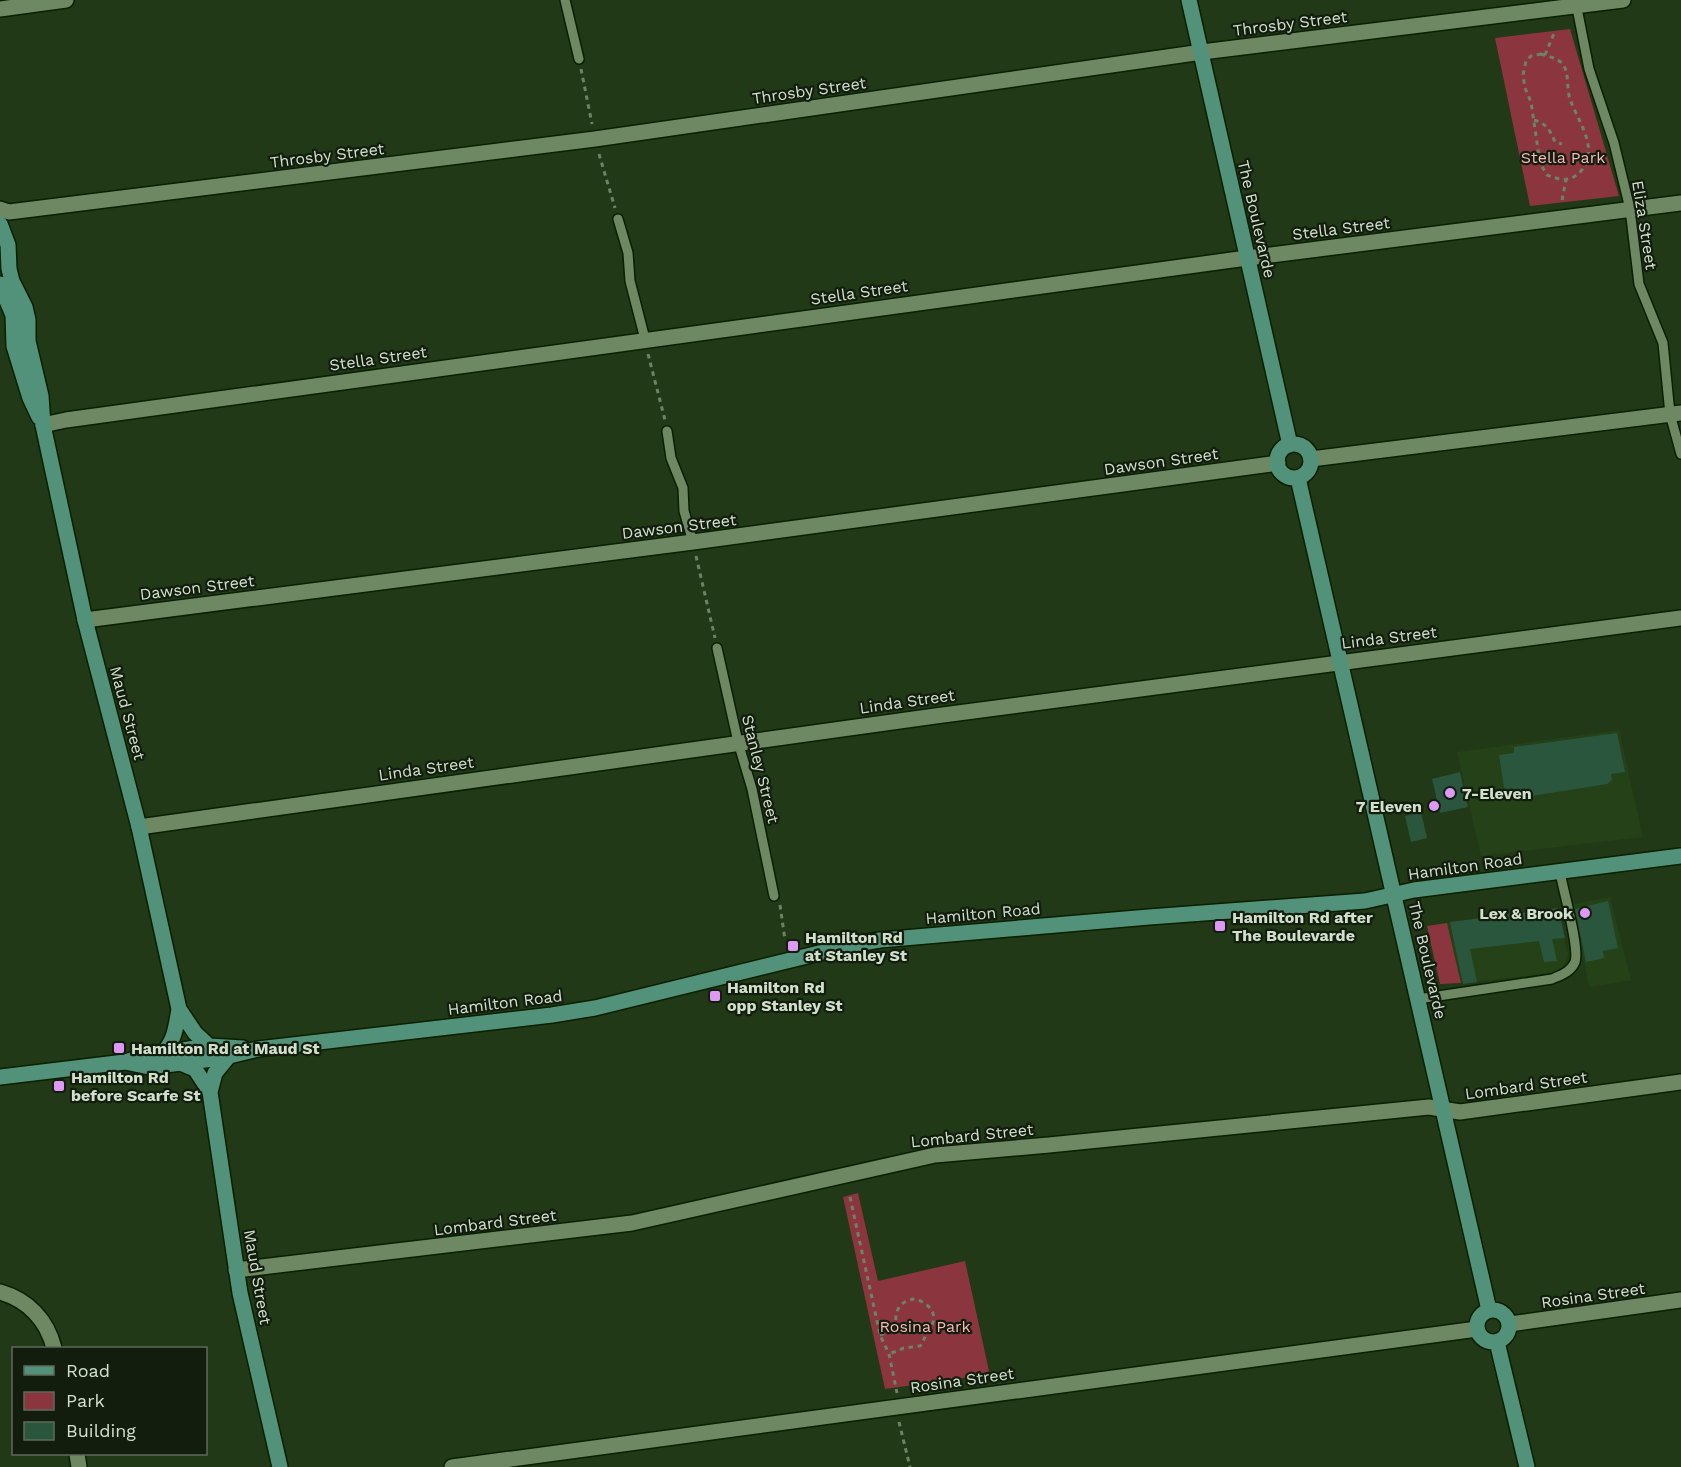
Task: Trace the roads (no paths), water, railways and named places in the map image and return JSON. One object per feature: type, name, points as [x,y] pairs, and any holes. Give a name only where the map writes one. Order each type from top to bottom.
[{"type":"street","points":[[0,9],[66,0]]},
{"type":"street","name":"The Boulevarde","points":[[1189,0],[1290,445]]},
{"type":"street","name":"Throsby Street","points":[[0,209],[9,212],[595,139],[1202,52],[1576,3],[1623,0]]},
{"type":"street","name":"Stella Street","points":[[43,425],[645,339],[1248,258],[1681,203]]},
{"type":"street","name":"Maud Street","points":[[0,224],[8,245],[12,281],[25,307],[28,320],[28,341],[41,396],[43,425],[85,620],[139,827],[179,1009],[195,1033],[209,1046]]},
{"type":"street","name":"Maud Street","points":[[0,284],[14,315],[14,346],[30,398],[43,425]]},
{"type":"street","points":[[1311,459],[1675,413]]},
{"type":"street","points":[[1290,445],[1304,447],[1311,459],[1307,473],[1298,478],[1282,474],[1278,464],[1279,454],[1290,445]]},
{"type":"street","name":"Dawson Street","points":[[85,620],[1278,464]]},
{"type":"street","name":"The Boulevarde","points":[[1298,478],[1489,1310]]},
{"type":"street","name":"Linda Street","points":[[139,827],[738,742],[1340,661],[1681,618]]},
{"type":"street","name":"Hamilton Road","points":[[125,1062],[149,1068],[229,1056],[258,1049],[552,1015],[595,1008],[880,940],[1359,902],[1414,890],[1681,856]]},
{"type":"street","name":"Maud Street","points":[[163,1053],[171,1044],[174,1036],[179,1009]]},
{"type":"street","name":"Hamilton Road","points":[[0,1077],[125,1062],[148,1054],[209,1046],[258,1049]]},
{"type":"street","points":[[210,1092],[215,1073],[229,1056]]},
{"type":"street","name":"Maud Street","points":[[183,1064],[195,1069],[210,1092],[236,1270],[280,1467]]},
{"type":"street","name":"Lombard Street","points":[[236,1270],[615,1226],[935,1155],[1429,1107],[1460,1112],[1681,1082]]},
{"type":"street","points":[[0,1292],[30,1298],[54,1347]]},
{"type":"street","name":"Rosina Street","points":[[1510,1324],[1681,1300]]},
{"type":"street","points":[[1489,1310],[1500,1311],[1510,1324],[1507,1336],[1497,1342],[1482,1338],[1477,1329],[1481,1315],[1489,1310]]},
{"type":"street","name":"Rosina Street","points":[[452,1467],[1477,1329]]},
{"type":"street","points":[[1497,1342],[1527,1467]]},
{"type":"lane","points":[[565,0],[579,58]]},
{"type":"lane","name":"Eliza Street","points":[[1576,3],[1589,69],[1614,142],[1630,209],[1640,284],[1663,344],[1681,454]]},
{"type":"lane","points":[[618,219],[628,253],[630,281],[645,339]]},
{"type":"lane","points":[[667,431],[671,458],[682,488],[684,511],[693,542]]},
{"type":"lane","name":"Stanley Street","points":[[717,648],[738,742],[752,789],[774,896]]},
{"type":"lane","points":[[1418,999],[1552,979],[1567,973],[1575,962],[1576,947],[1560,872]]},
{"type":"place","name":"7-Eleven","points":[[1450,793]]},
{"type":"place","name":"7 Eleven","points":[[1434,806]]},
{"type":"place","name":"Lex & Brook","points":[[1585,913]]},
{"type":"place","name":"Hamilton Rd after The Boulevarde","points":[[1220,926]]},
{"type":"place","name":"Hamilton Rd at Stanley St","points":[[793,946]]},
{"type":"place","name":"Hamilton Rd opp Stanley St","points":[[715,996]]},
{"type":"place","name":"Hamilton Rd at Maud St","points":[[119,1048]]},
{"type":"place","name":"Hamilton Rd before Scarfe St","points":[[59,1086]]},
{"type":"park label","name":"Stella Park","points":[[1563,157]]},
{"type":"park label","name":"Rosina Park","points":[[925,1326]]}]
